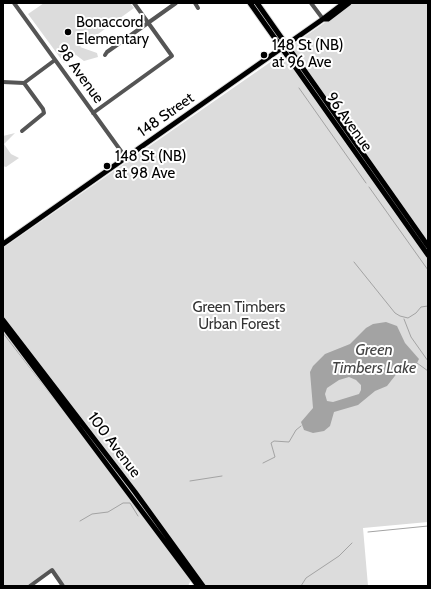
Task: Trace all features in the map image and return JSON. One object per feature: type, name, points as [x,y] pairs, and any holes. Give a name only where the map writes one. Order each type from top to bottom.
[{"type":"main road","name":"96 Avenue","points":[[250,3],[284,47],[428,246]]},
{"type":"main road","name":"96 Avenue","points":[[256,3],[284,47],[428,255]]},
{"type":"main road","name":"148 Street","points":[[323,20],[326,15],[344,3]]},
{"type":"main road","name":"148 Street","points":[[3,244],[349,3]]},
{"type":"main road","name":"100 Avenue","points":[[3,320],[135,492],[197,584]]},
{"type":"main road","name":"100 Avenue","points":[[3,326],[197,584],[203,586]]},
{"type":"street","name":"98 Avenue","points":[[14,3],[126,158]]},
{"type":"street","points":[[93,113],[172,56],[134,3]]},
{"type":"street","points":[[105,55],[107,52],[176,3]]},
{"type":"street","points":[[195,3],[198,8]]},
{"type":"street","points":[[311,3],[323,20]]},
{"type":"street","points":[[3,82],[24,83],[55,60]]},
{"type":"street","points":[[22,131],[44,113],[43,109],[24,83]]},
{"type":"street","points":[[30,586],[52,570],[63,586]]},
{"type":"green space","name":"Bonaccord Elementary","points":[[44,3],[130,3],[134,8],[80,47],[97,53],[98,57],[84,61],[76,55],[64,63],[28,14]]},
{"type":"green space","points":[[353,3],[428,3],[428,243],[293,49],[294,44]]},
{"type":"green space","name":"Green Timbers Urban Forest","points":[[282,54],[285,55],[428,258],[428,522],[363,528],[368,586],[206,586],[3,317],[3,248]]},
{"type":"green space","points":[[15,133],[4,144],[11,154],[19,158],[6,167],[3,166],[3,136]]},
{"type":"green space","points":[[3,329],[191,580],[188,586],[66,586],[53,571],[31,586],[3,586]]},
{"type":"water","name":"Green Timbers Lake","points":[[386,322],[397,326],[405,343],[419,359],[417,363],[398,372],[387,386],[375,391],[358,405],[334,412],[330,426],[324,431],[313,433],[304,430],[301,422],[313,408],[310,372],[313,366],[325,354],[350,344],[366,328],[373,324]],"holes":[[[349,377],[356,380],[361,385],[359,394],[333,402],[327,401],[325,394],[327,388],[339,380]]]},
{"type":"waterway","points":[[299,88],[366,183]]},
{"type":"waterway","points":[[369,187],[428,270]]},
{"type":"waterway","points":[[354,262],[395,313],[400,316],[408,318],[416,313],[421,307],[428,306]]},
{"type":"waterway","points":[[404,319],[411,337],[428,361]]},
{"type":"waterway","points":[[3,333],[65,413]]},
{"type":"waterway","points":[[417,363],[428,371]]},
{"type":"waterway","points":[[263,463],[275,457],[271,443],[274,441],[289,442],[296,430],[301,426]]},
{"type":"waterway","points":[[107,468],[110,473]]},
{"type":"waterway","points":[[190,481],[222,476]]},
{"type":"waterway","points":[[80,521],[92,514],[108,512],[123,503],[130,503],[138,516]]},
{"type":"waterway","points":[[368,532],[428,526]]},
{"type":"waterway","points":[[301,586],[306,578],[339,556],[352,543]]},
{"type":"place","name":"Bonaccord Elementary","points":[[68,32]]},
{"type":"place","name":"148 St (NB) at 96 Ave","points":[[264,55]]},
{"type":"place","name":"148 St (NB) at 98 Ave","points":[[107,166]]}]
